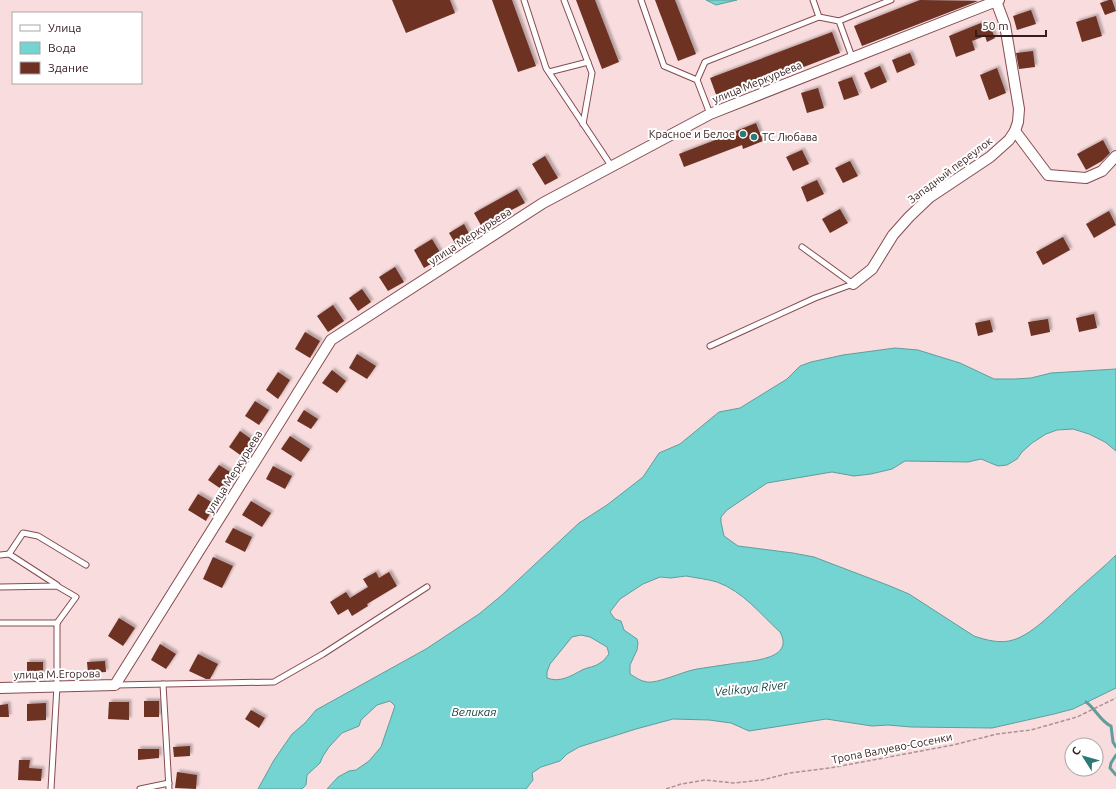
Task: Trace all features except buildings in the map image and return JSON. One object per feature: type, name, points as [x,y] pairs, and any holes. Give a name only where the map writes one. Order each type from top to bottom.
[{"type":"street","name":"улица Меркурьева","points":[[115,685],[331,340],[543,203],[710,114],[997,0]]},
{"type":"street","name":"Западный переулок","points":[[853,284],[872,269],[894,235],[909,217],[930,197],[990,157],[1009,140],[1015,131],[1018,122],[1019,109],[1004,25],[997,0]]},
{"type":"street","points":[[1015,131],[1048,175],[1086,178],[1102,171],[1116,156]]},
{"type":"street","name":"улица М.Егорова","points":[[0,688],[115,685]]},
{"type":"lane","points":[[524,0],[546,68],[612,166]]},
{"type":"lane","points":[[564,0],[592,73],[583,124]]},
{"type":"lane","points":[[641,0],[664,66],[697,80]]},
{"type":"lane","points":[[813,0],[819,17]]},
{"type":"lane","points":[[710,114],[697,80],[705,62],[819,17],[838,21],[891,0]]},
{"type":"lane","points":[[838,21],[852,58]]},
{"type":"lane","points":[[549,72],[588,62]]},
{"type":"lane","points":[[802,247],[853,284]]},
{"type":"lane","name":"Западный переулок","points":[[710,346],[815,298],[853,284]]},
{"type":"lane","points":[[9,554],[23,533],[38,536],[86,565]]},
{"type":"lane","points":[[0,554],[9,554],[76,597],[56,623],[57,686],[51,789]]},
{"type":"lane","points":[[0,587],[57,586]]},
{"type":"lane","points":[[115,685],[274,682],[324,654],[427,586]]},
{"type":"lane","points":[[0,623],[56,623]]},
{"type":"lane","points":[[140,789],[169,786],[163,684]]},
{"type":"path","name":"Тропа Валуево-Сосенки","points":[[666,789],[681,784],[705,780],[734,783],[762,780],[790,773],[830,768],[953,745],[997,734],[1031,730],[1077,717],[1116,697]]},
{"type":"water","points":[[706,0],[737,0],[716,5]]},
{"type":"water","name":"Великая","points":[[895,348],[918,350],[960,363],[994,379],[1031,378],[1051,373],[1116,369],[1116,451],[1105,442],[1089,434],[1073,429],[1057,430],[1046,434],[1032,443],[1017,459],[1007,465],[998,466],[981,459],[968,462],[905,461],[892,469],[871,474],[854,476],[832,472],[767,483],[727,510],[721,517],[724,536],[738,546],[814,557],[890,586],[909,594],[974,636],[998,642],[1013,640],[1021,637],[1038,626],[1116,555],[1116,688],[1073,709],[992,728],[911,727],[888,725],[872,726],[826,719],[749,731],[731,723],[709,720],[673,719],[579,747],[567,754],[560,761],[541,767],[532,773],[533,780],[526,789],[327,789],[338,777],[349,771],[356,770],[369,761],[381,747],[395,706],[390,701],[377,705],[361,720],[359,726],[342,733],[329,747],[320,763],[307,775],[306,785],[302,789],[258,789],[274,760],[292,734],[305,723],[316,710],[426,649],[479,614],[502,595],[579,523],[607,505],[643,477],[659,453],[680,444],[719,412],[740,408],[787,379],[800,366],[843,355]],"holes":[[[686,576],[717,582],[727,586],[744,597],[780,632],[783,642],[781,649],[767,658],[697,669],[651,682],[642,681],[630,674],[630,665],[637,650],[637,639],[624,630],[621,621],[615,619],[610,612],[620,599],[643,584],[660,577],[671,578]],[[581,635],[590,637],[607,647],[609,654],[598,664],[570,676],[556,680],[547,678],[547,672],[550,664],[572,637]]]},
{"type":"waterway","points":[[1086,702],[1107,724],[1111,726],[1113,742],[1116,747]]},
{"type":"waterway","points":[[1116,755],[1110,768],[1116,775]]},
{"type":"place","name":"Красное и Белое","points":[[743,134]]},
{"type":"place","name":"ТС Любава","points":[[754,137]]},
{"type":"water label","name":"Velikaya River","points":[[751,688]]}]
